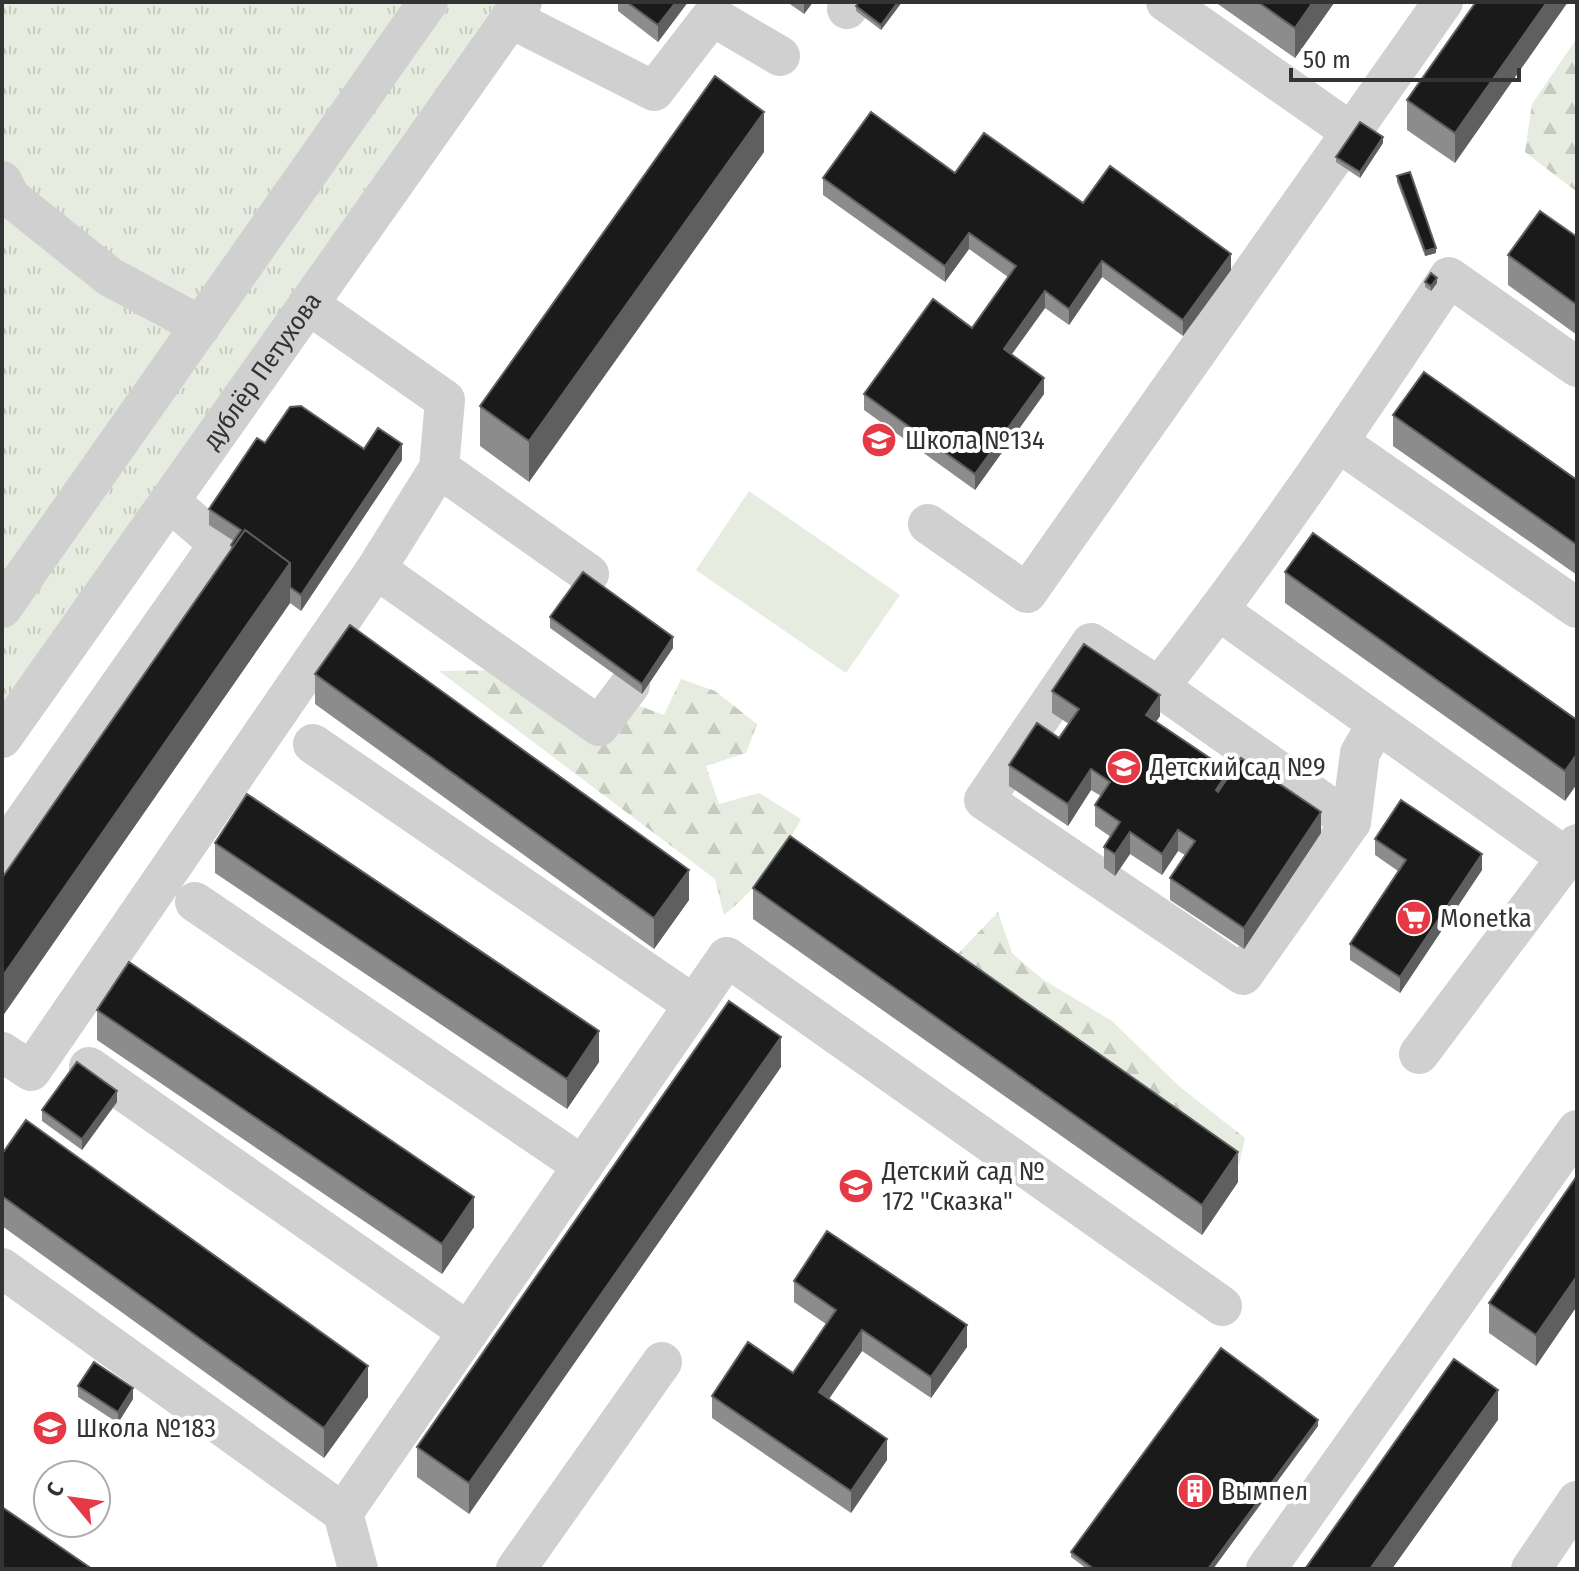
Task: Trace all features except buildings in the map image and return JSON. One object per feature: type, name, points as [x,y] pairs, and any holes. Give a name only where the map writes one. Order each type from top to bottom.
[{"type":"street","points":[[2,608],[428,2]]},
{"type":"street","points":[[1166,2],[1351,132]]},
{"type":"street","points":[[928,524],[1027,593],[1443,2]]},
{"type":"street","points":[[516,10],[654,91],[712,16],[780,56]]},
{"type":"street","name":"дублёр Петухова","points":[[2,738],[516,10]]},
{"type":"street","points":[[5,199],[110,277],[201,326]]},
{"type":"street","points":[[1159,687],[1338,442],[1449,277],[1577,367]]},
{"type":"street","points":[[2,1052],[31,1071],[376,569],[439,468],[445,400],[308,304]]},
{"type":"street","points":[[1338,442],[1577,608]]},
{"type":"street","points":[[439,468],[589,574]]},
{"type":"street","points":[[2,853],[219,544],[169,501]]},
{"type":"street","points":[[376,569],[599,726],[630,685]]},
{"type":"street","points":[[1218,610],[1377,724],[1572,851],[1419,1054]]},
{"type":"street","points":[[1351,822],[1091,643],[984,800],[1243,975],[1351,822],[1360,753],[1377,724]]},
{"type":"street","points":[[313,744],[694,1005]]},
{"type":"street","points":[[195,902],[583,1166]]},
{"type":"street","points":[[343,1513],[727,957],[1222,1306]]},
{"type":"street","points":[[89,1067],[468,1332]]},
{"type":"street","points":[[1266,1569],[1577,1130]]},
{"type":"street","points":[[2,1268],[343,1513],[358,1569]]},
{"type":"street","points":[[516,1569],[662,1362]]},
{"type":"street","points":[[1531,1569],[1577,1501]]},
{"type":"green space","points":[[2,2],[497,2],[2,706]]},
{"type":"green space","points":[[1577,38],[1577,192],[1525,152],[1532,104]]},
{"type":"green space","points":[[749,491],[900,595],[846,673],[696,570]]},
{"type":"green space","points":[[507,670],[566,709],[615,697],[664,715],[681,679],[715,691],[757,724],[746,753],[706,766],[719,804],[759,793],[801,819],[767,871],[747,895],[724,915],[715,879],[439,671]]},
{"type":"green space","points":[[998,912],[1012,953],[1042,979],[1112,1021],[1180,1087],[1245,1138],[1239,1165],[1225,1151],[951,961]]},
{"type":"place","name":"Школа №134","points":[[879,440]]},
{"type":"place","name":"Детский сад №9","points":[[1124,767]]},
{"type":"place","name":"Monetka","points":[[1414,918]]},
{"type":"place","name":"Детский сад № 172 \"Сказка\"","points":[[856,1186]]},
{"type":"place","name":"Школа №183","points":[[50,1428]]},
{"type":"place","name":"Вымпел","points":[[1195,1491]]}]
